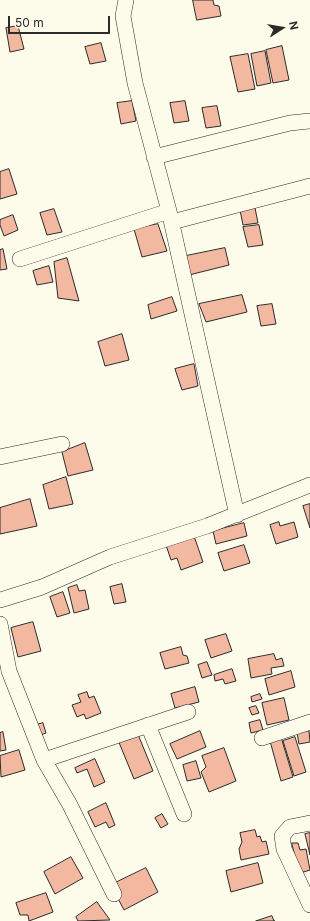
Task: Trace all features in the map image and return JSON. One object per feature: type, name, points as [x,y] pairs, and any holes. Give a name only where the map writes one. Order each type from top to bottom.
[{"type":"street","points":[[126,0],[123,16],[134,83],[170,216],[237,515]]},
{"type":"street","points":[[154,157],[290,123],[310,121]]},
{"type":"street","points":[[20,259],[170,216],[310,186]]},
{"type":"street","points":[[0,457],[62,444]]},
{"type":"street","points":[[0,600],[42,587],[110,557],[237,515],[310,485]]},
{"type":"street","points":[[0,624],[9,671],[44,760],[70,805],[114,894]]},
{"type":"street","points":[[44,760],[188,712]]},
{"type":"street","points":[[262,738],[310,722]]},
{"type":"street","points":[[148,725],[184,814]]},
{"type":"street","points":[[310,823],[290,827],[282,836],[284,849],[310,905]]},
{"type":"building","points":[[193,0],[213,0],[214,5],[219,6],[221,16],[197,20]]},
{"type":"building","points":[[18,26],[24,49],[10,52],[6,28]]},
{"type":"building","points":[[101,43],[106,61],[90,64],[85,47]]},
{"type":"building","points":[[282,46],[289,80],[273,83],[266,50]]},
{"type":"building","points":[[265,51],[271,83],[257,86],[251,54]]},
{"type":"building","points":[[248,54],[255,89],[238,92],[230,57]]},
{"type":"building","points":[[132,101],[136,121],[121,124],[117,103]]},
{"type":"building","points":[[185,101],[189,121],[174,123],[170,103]]},
{"type":"building","points":[[217,106],[221,126],[206,128],[202,108]]},
{"type":"building","points":[[9,169],[17,194],[0,199],[0,172]]},
{"type":"building","points":[[254,203],[258,223],[243,225],[239,205]]},
{"type":"building","points":[[54,209],[62,232],[47,235],[40,213]]},
{"type":"building","points":[[13,215],[18,230],[4,236],[0,225],[0,220]]},
{"type":"building","points":[[158,224],[167,251],[142,257],[134,229]]},
{"type":"building","points":[[259,225],[263,245],[248,247],[243,227]]},
{"type":"building","points":[[225,248],[229,265],[189,275],[181,257]]},
{"type":"building","points":[[3,249],[7,269],[0,270],[0,250]]},
{"type":"building","points":[[67,258],[79,301],[58,298],[54,262]]},
{"type":"building","points":[[49,266],[53,282],[37,285],[33,271]]},
{"type":"building","points":[[242,295],[247,312],[206,322],[199,304]]},
{"type":"building","points":[[172,297],[177,311],[151,319],[148,305]]},
{"type":"building","points":[[272,304],[276,324],[261,326],[257,306]]},
{"type":"building","points":[[122,334],[129,360],[105,366],[98,342]]},
{"type":"building","points":[[194,364],[198,386],[182,390],[175,369]]},
{"type":"building","points":[[85,443],[93,470],[68,476],[62,452]]},
{"type":"building","points":[[66,477],[73,504],[49,509],[43,485]]},
{"type":"building","points":[[30,499],[37,526],[0,534],[0,508]]},
{"type":"building","points":[[310,504],[310,528],[303,506]]},
{"type":"building","points":[[279,522],[280,526],[294,522],[298,537],[276,544],[270,525]]},
{"type":"building","points":[[244,523],[247,536],[216,544],[213,531]]},
{"type":"building","points":[[194,536],[203,562],[181,570],[177,558],[171,560],[166,545]]},
{"type":"building","points":[[244,545],[250,563],[224,571],[218,553]]},
{"type":"building","points":[[122,584],[126,602],[114,604],[110,587]]},
{"type":"building","points":[[77,585],[79,591],[85,590],[89,609],[74,613],[68,588]]},
{"type":"building","points":[[63,592],[70,613],[57,617],[50,597]]},
{"type":"building","points":[[33,622],[41,651],[18,657],[11,628]]},
{"type":"building","points":[[226,634],[232,651],[211,658],[205,640]]},
{"type":"building","points":[[181,647],[183,655],[187,656],[189,663],[165,669],[160,653]]},
{"type":"building","points":[[274,654],[276,660],[282,658],[284,666],[271,668],[272,674],[251,678],[248,659]]},
{"type":"building","points":[[207,662],[212,675],[202,678],[198,665]]},
{"type":"building","points":[[232,669],[236,681],[225,684],[223,679],[215,681],[214,675]]},
{"type":"building","points":[[291,671],[295,687],[269,695],[265,679]]},
{"type":"building","points":[[195,687],[199,702],[175,708],[171,694]]},
{"type":"building","points":[[87,692],[89,698],[94,696],[101,713],[86,719],[84,714],[77,717],[72,705],[81,702],[78,695]]},
{"type":"building","points":[[260,694],[262,699],[252,702],[251,697]]},
{"type":"building","points":[[284,698],[289,720],[267,725],[262,703]]},
{"type":"building","points":[[256,706],[259,713],[252,715],[249,708]]},
{"type":"building","points":[[260,720],[263,730],[251,733],[249,723]]},
{"type":"building","points":[[43,723],[46,733],[36,737],[33,726]]},
{"type":"building","points":[[200,731],[206,747],[177,759],[170,744]]},
{"type":"building","points":[[309,731],[310,742],[299,744],[297,733]]},
{"type":"building","points":[[3,732],[6,750],[0,751],[0,733]]},
{"type":"building","points":[[137,732],[153,771],[134,779],[118,740]]},
{"type":"building","points":[[281,737],[293,777],[281,781],[270,741]]},
{"type":"building","points":[[295,737],[306,772],[294,776],[283,741]]},
{"type":"building","points":[[224,748],[236,781],[209,792],[201,772],[206,767],[202,756]]},
{"type":"building","points":[[19,750],[25,770],[1,777],[0,756]]},
{"type":"building","points":[[95,759],[105,782],[94,787],[87,769],[77,773],[75,768]]},
{"type":"building","points":[[196,761],[201,778],[187,781],[183,765]]},
{"type":"building","points":[[106,803],[115,825],[109,828],[106,822],[95,827],[88,812]]},
{"type":"building","points":[[162,814],[168,824],[161,828],[155,818]]},
{"type":"building","points":[[255,830],[257,837],[260,836],[262,842],[266,841],[269,854],[241,860],[239,849],[242,842],[240,833]]},
{"type":"building","points":[[310,833],[310,855],[305,834]]},
{"type":"building","points":[[292,843],[298,843],[300,850],[306,849],[310,870],[300,873]]},
{"type":"building","points":[[71,857],[83,878],[55,894],[44,872]]},
{"type":"building","points":[[258,863],[263,883],[231,892],[226,871]]},
{"type":"building","points":[[146,868],[158,892],[124,910],[111,885]]},
{"type":"building","points":[[46,893],[53,912],[29,921],[28,915],[20,915],[16,903]]},
{"type":"building","points":[[97,902],[110,920],[78,921],[76,917]]},
{"type":"building","points":[[272,916],[274,921],[256,921]]}]
